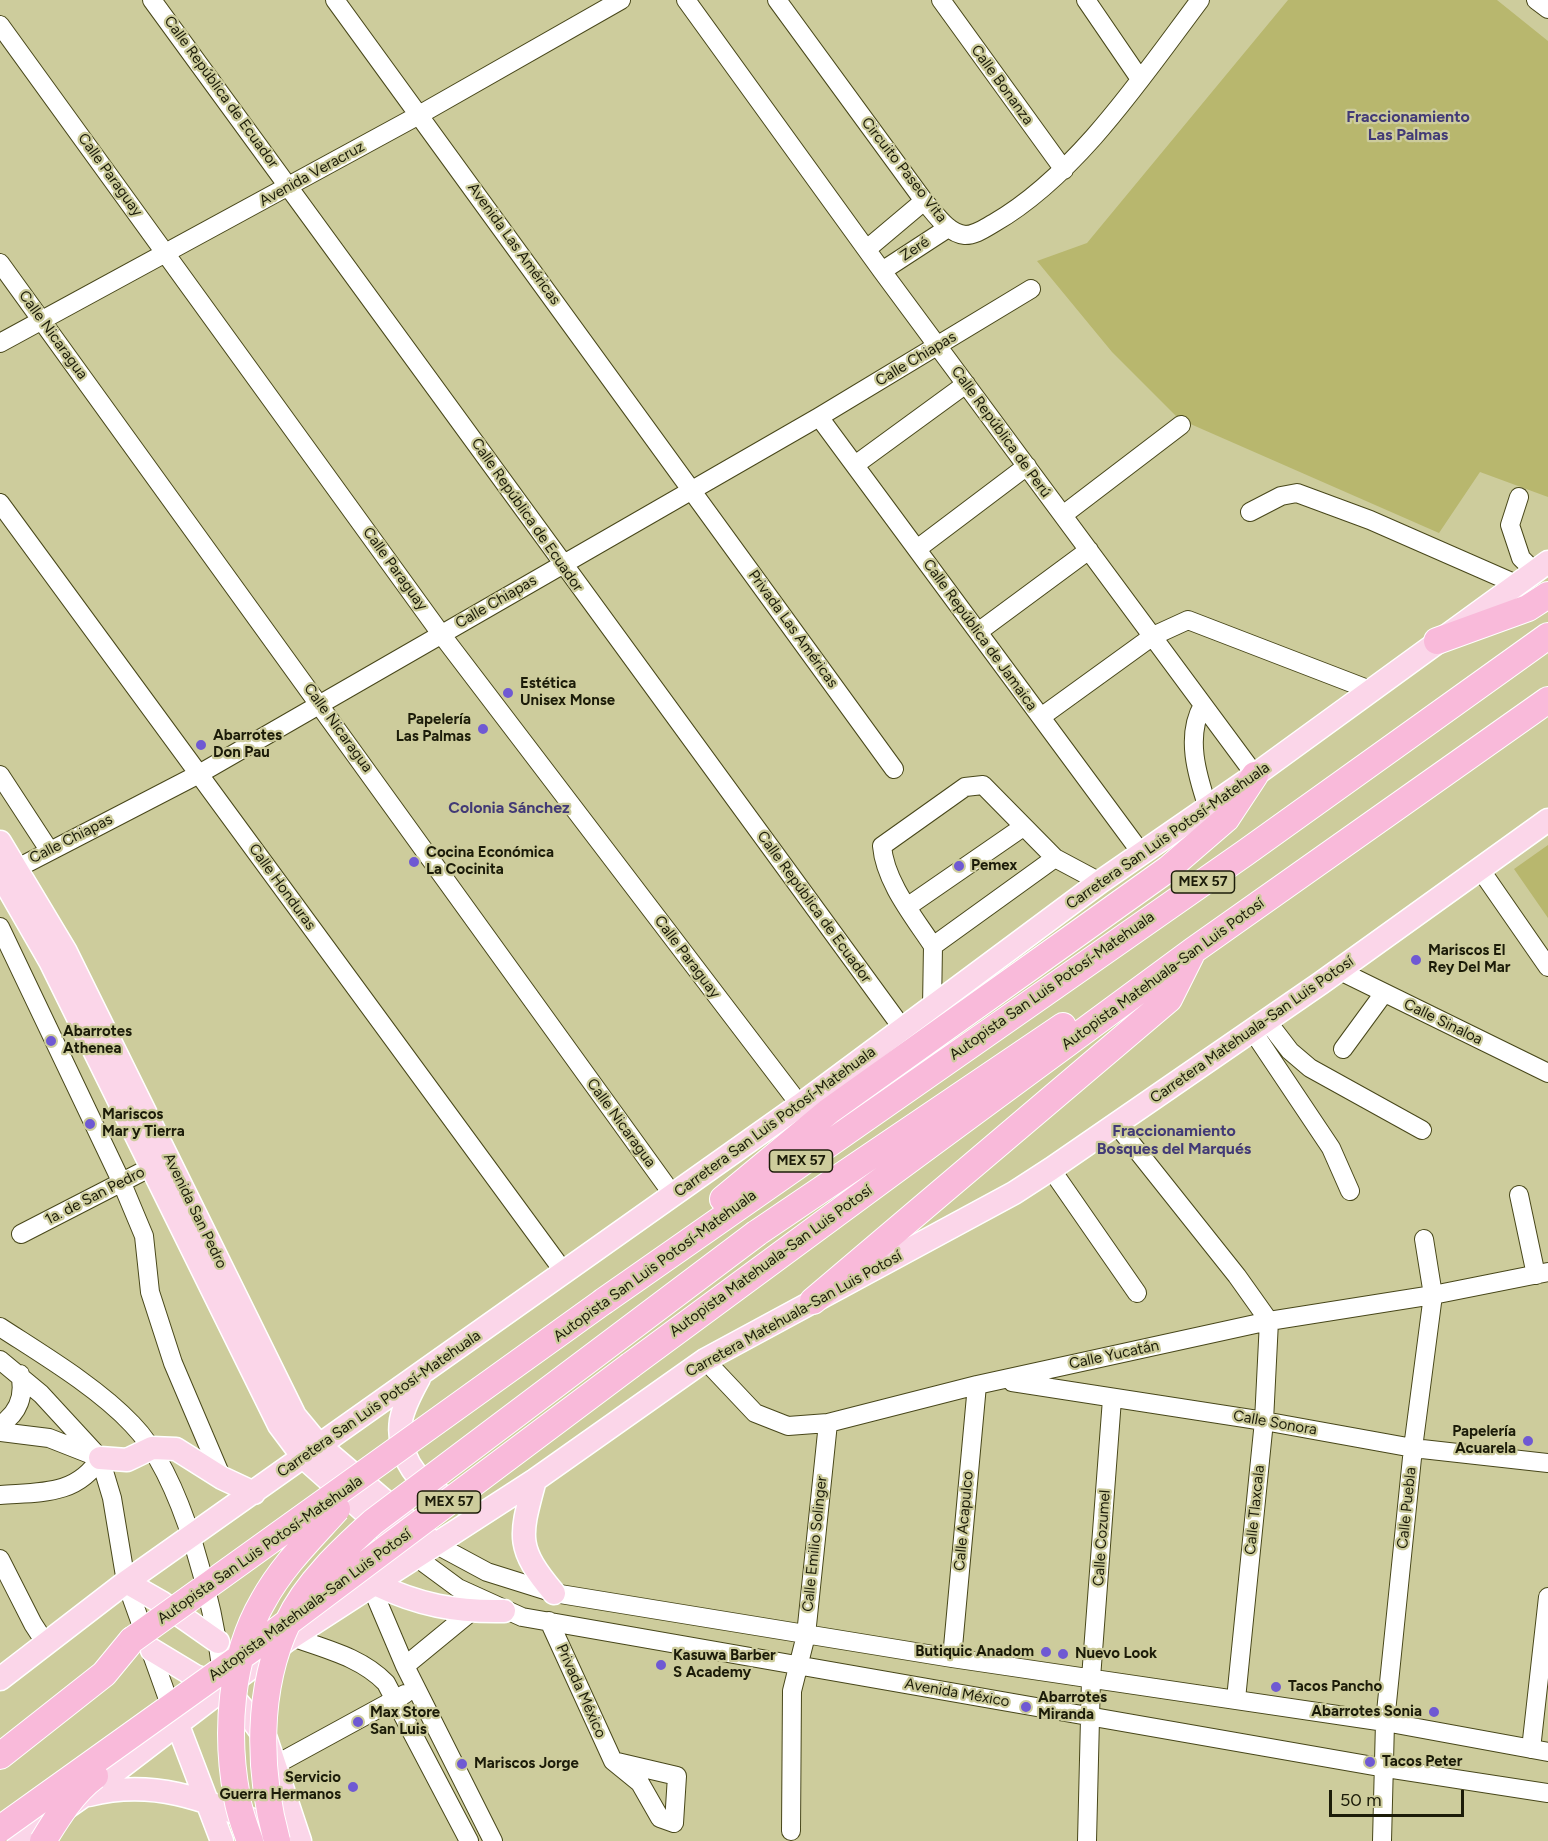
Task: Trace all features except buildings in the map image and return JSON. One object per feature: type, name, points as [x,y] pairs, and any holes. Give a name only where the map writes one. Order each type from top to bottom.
[{"type":"highway","points":[[1437,641],[1528,608],[1548,595]]},
{"type":"highway","name":"Autopista San Luis Potosí-Matehuala","points":[[0,1735],[142,1645],[369,1472],[604,1301],[855,1123],[1245,853],[1548,636]]},
{"type":"highway","name":"Autopista Matehuala-San Luis Potosí","points":[[0,1829],[282,1639],[890,1174],[1194,950],[1542,706]]},
{"type":"highway","points":[[604,1301],[795,1137],[1168,869],[1226,819],[1255,775]]},
{"type":"highway","points":[[813,1301],[1169,999],[1194,950]]},
{"type":"highway","points":[[292,1840],[265,1784],[262,1750],[274,1660],[288,1621],[312,1586],[345,1547],[403,1498],[757,1233],[1115,991],[1174,966]]},
{"type":"highway","points":[[250,1841],[237,1799],[232,1761],[233,1707],[241,1653],[262,1601],[282,1572],[369,1472]]},
{"type":"highway","points":[[41,1841],[85,1783],[282,1639]]},
{"type":"highway","points":[[0,1756],[142,1645]]},
{"type":"main road","name":"Carretera San Luis Potosí-Matehuala","points":[[0,1679],[126,1582],[800,1105],[1100,882],[1255,775],[1533,572]]},
{"type":"main road","name":"Carretera Matehuala-San Luis Potosí","points":[[19,1841],[82,1797],[282,1639],[373,1585],[535,1480],[705,1360],[1014,1193],[1259,1026],[1548,820]]},
{"type":"main road","name":"Avenida San Pedro","points":[[0,842],[4,874],[161,1163],[295,1416],[311,1451],[416,1557]]},
{"type":"main road","points":[[422,1374],[408,1397],[401,1421],[402,1447],[412,1470],[429,1489],[451,1501],[476,1505],[500,1503]]},
{"type":"main road","points":[[100,1458],[127,1460],[152,1448],[176,1449],[222,1478],[254,1493]]},
{"type":"main road","name":"Avenida San Pedro","points":[[311,1451],[435,1544]]},
{"type":"main road","points":[[535,1480],[525,1521],[523,1544],[534,1569],[554,1593]]},
{"type":"main road","points":[[126,1582],[191,1622],[218,1642]]},
{"type":"main road","points":[[373,1585],[409,1600],[472,1611],[504,1611]]},
{"type":"main road","points":[[266,1739],[282,1639]]},
{"type":"main road","points":[[142,1645],[195,1676],[224,1686],[266,1739],[275,1765],[292,1840]]},
{"type":"main road","points":[[177,1722],[222,1841]]},
{"type":"main road","points":[[82,1797],[116,1788],[166,1790],[209,1803],[292,1840]]},
{"type":"main road","points":[[41,1841],[60,1811]]},
{"type":"street","name":"Calle República de Ecuador","points":[[152,0],[290,186],[562,564],[903,1029]]},
{"type":"street","name":"Avenida Las Américas","points":[[335,0],[692,489]]},
{"type":"street","name":"Avenida Veracruz","points":[[0,343],[419,115],[618,0]]},
{"type":"street","name":"Calle República de Perú","points":[[686,0],[882,271],[1255,775]]},
{"type":"street","name":"Circuito Paseo Vita","points":[[777,0],[924,201],[948,228],[964,235],[974,234],[1006,216],[1064,170],[1140,79],[1200,0]]},
{"type":"street","name":"Calle Bonanza","points":[[941,0],[1064,170]]},
{"type":"street","points":[[1086,0],[1140,79]]},
{"type":"street","points":[[1536,0],[1548,9]]},
{"type":"street","name":"Calle Paraguay","points":[[0,26],[167,252],[441,634],[800,1105]]},
{"type":"street","name":"Zeré","points":[[867,249],[924,201]]},
{"type":"street","name":"Zeré","points":[[882,271],[948,228]]},
{"type":"street","name":"Calle Nicaragua","points":[[0,263],[320,703],[673,1195]]},
{"type":"street","name":"Calle Chiapas","points":[[4,874],[199,774],[819,417],[1031,289]]},
{"type":"street","points":[[855,465],[966,384]]},
{"type":"street","name":"Calle República de Jamaica","points":[[819,417],[1142,854]]},
{"type":"street","points":[[1063,515],[1181,425]]},
{"type":"street","points":[[917,549],[1027,466]]},
{"type":"street","name":"Privada Las Américas","points":[[692,489],[894,769]]},
{"type":"street","points":[[1250,512],[1281,496],[1297,493],[1370,520],[1533,572]]},
{"type":"street","points":[[1519,496],[1510,525],[1521,558],[1533,572]]},
{"type":"street","name":"Calle Honduras","points":[[0,503],[564,1272]]},
{"type":"street","points":[[978,632],[1089,550]]},
{"type":"street","points":[[1041,717],[1153,636],[1188,620],[1370,690]]},
{"type":"street","points":[[1203,705],[1195,720],[1194,741],[1198,777],[1208,808]]},
{"type":"street","points":[[0,775],[49,850]]},
{"type":"street","points":[[932,1007],[933,946],[907,907],[883,860],[882,846],[965,788],[983,785],[1055,858],[1100,882]]},
{"type":"street","points":[[907,907],[1023,827]]},
{"type":"street","points":[[933,946],[1055,858]]},
{"type":"street","points":[[1480,869],[1548,967]]},
{"type":"street","points":[[0,927],[121,1181],[144,1236],[150,1292],[173,1363],[222,1478]]},
{"type":"street","name":"Calle Sinaloa","points":[[1338,970],[1548,1073]]},
{"type":"street","points":[[1343,1049],[1384,993]]},
{"type":"street","points":[[1259,1026],[1310,1068],[1422,1130]]},
{"type":"street","points":[[1259,1026],[1331,1148],[1350,1191]]},
{"type":"street","points":[[1116,1124],[1237,1276],[1269,1321]]},
{"type":"street","name":"1a. de San Pedro","points":[[21,1234],[121,1181],[161,1163]]},
{"type":"street","points":[[1051,1169],[1137,1293]]},
{"type":"street","points":[[1519,1195],[1542,1273]]},
{"type":"street","name":"Calle Puebla","points":[[1382,1841],[1385,1722],[1413,1448],[1433,1295],[1424,1239]]},
{"type":"street","name":"Calle Yucatán","points":[[705,1360],[755,1413],[788,1426],[828,1423],[976,1385],[1269,1321],[1433,1295],[1542,1273]]},
{"type":"street","name":"Calle Tlaxcala","points":[[1236,1699],[1264,1420],[1269,1321]]},
{"type":"street","points":[[0,1326],[94,1392],[132,1423],[152,1448],[190,1536],[213,1610],[224,1686]]},
{"type":"street","points":[[0,1360],[20,1374],[100,1458],[112,1498],[126,1582],[142,1645],[177,1722]]},
{"type":"street","points":[[0,1425],[15,1412],[20,1401],[23,1387],[20,1374]]},
{"type":"street","name":"Calle Sonora","points":[[1001,1380],[1112,1399],[1264,1420],[1413,1448],[1548,1463]]},
{"type":"street","name":"Calle Acapulco","points":[[952,1658],[976,1385]]},
{"type":"street","name":"Calle Cozumel","points":[[1087,1841],[1092,1717],[1091,1678],[1112,1399]]},
{"type":"street","name":"Calle Emilio Solinger","points":[[791,1831],[792,1691],[806,1635],[828,1423]]},
{"type":"street","points":[[0,1432],[49,1438],[100,1458]]},
{"type":"street","points":[[0,1495],[55,1491],[81,1481],[91,1473],[100,1458]]},
{"type":"street","points":[[435,1544],[487,1572],[554,1593],[952,1658],[1385,1722],[1539,1750],[1548,1597]]},
{"type":"street","name":"Avenida México","points":[[416,1557],[458,1588],[504,1611],[549,1621],[1385,1768],[1548,1793]]},
{"type":"street","points":[[0,1559],[33,1624],[46,1644]]},
{"type":"street","points":[[373,1585],[405,1666],[493,1841]]},
{"type":"street","points":[[405,1666],[472,1611]]},
{"type":"street","name":"Privada México","points":[[549,1621],[613,1761]]},
{"type":"street","points":[[282,1639],[355,1660],[374,1671],[386,1683],[469,1841]]},
{"type":"street","points":[[275,1765],[416,1688]]},
{"type":"shaded area","points":[[1288,0],[1497,0],[1548,41],[1548,497],[1480,472],[1439,533],[1179,419],[1112,352],[1037,261],[1087,243]]},
{"type":"shaded area","points":[[1548,845],[1548,918],[1514,869]]},
{"type":"place","name":"Estética Unisex Monse","points":[[508,693]]},
{"type":"place","name":"Papelería Las Palmas","points":[[483,729]]},
{"type":"place","name":"Abarrotes Don Pau","points":[[201,745]]},
{"type":"place","name":"Cocina Económica La Cocinita","points":[[414,862]]},
{"type":"place","name":"Pemex","points":[[959,866]]},
{"type":"place","name":"Mariscos El Rey Del Mar","points":[[1416,960]]},
{"type":"place","name":"Abarrotes Athenea","points":[[51,1041]]},
{"type":"place","name":"Mariscos Mar y Tierra","points":[[90,1124]]},
{"type":"place","name":"Papelería Acuarela","points":[[1528,1441]]},
{"type":"place","name":"Butiquic Anadom","points":[[1046,1652]]},
{"type":"place","name":"Nuevo Look","points":[[1063,1654]]},
{"type":"place","name":"Kasuwa Barber S Academy","points":[[661,1665]]},
{"type":"place","name":"Tacos Pancho","points":[[1276,1687]]},
{"type":"place","name":"Abarrotes Miranda","points":[[1026,1707]]},
{"type":"place","name":"Abarrotes Sonia","points":[[1434,1712]]},
{"type":"place","name":"Max Store San Luis","points":[[358,1722]]},
{"type":"place","name":"Tacos Peter","points":[[1370,1762]]},
{"type":"place","name":"Mariscos Jorge","points":[[462,1764]]},
{"type":"place","name":"Servicio Guerra Hermanos","points":[[353,1787]]},
{"type":"district","name":"Fraccionamiento Las Palmas","points":[[1408,126]]},
{"type":"district","name":"Colonia Sánchez","points":[[509,808]]},
{"type":"district","name":"Fraccionamiento Bosques del Marqués","points":[[1174,1140]]}]
